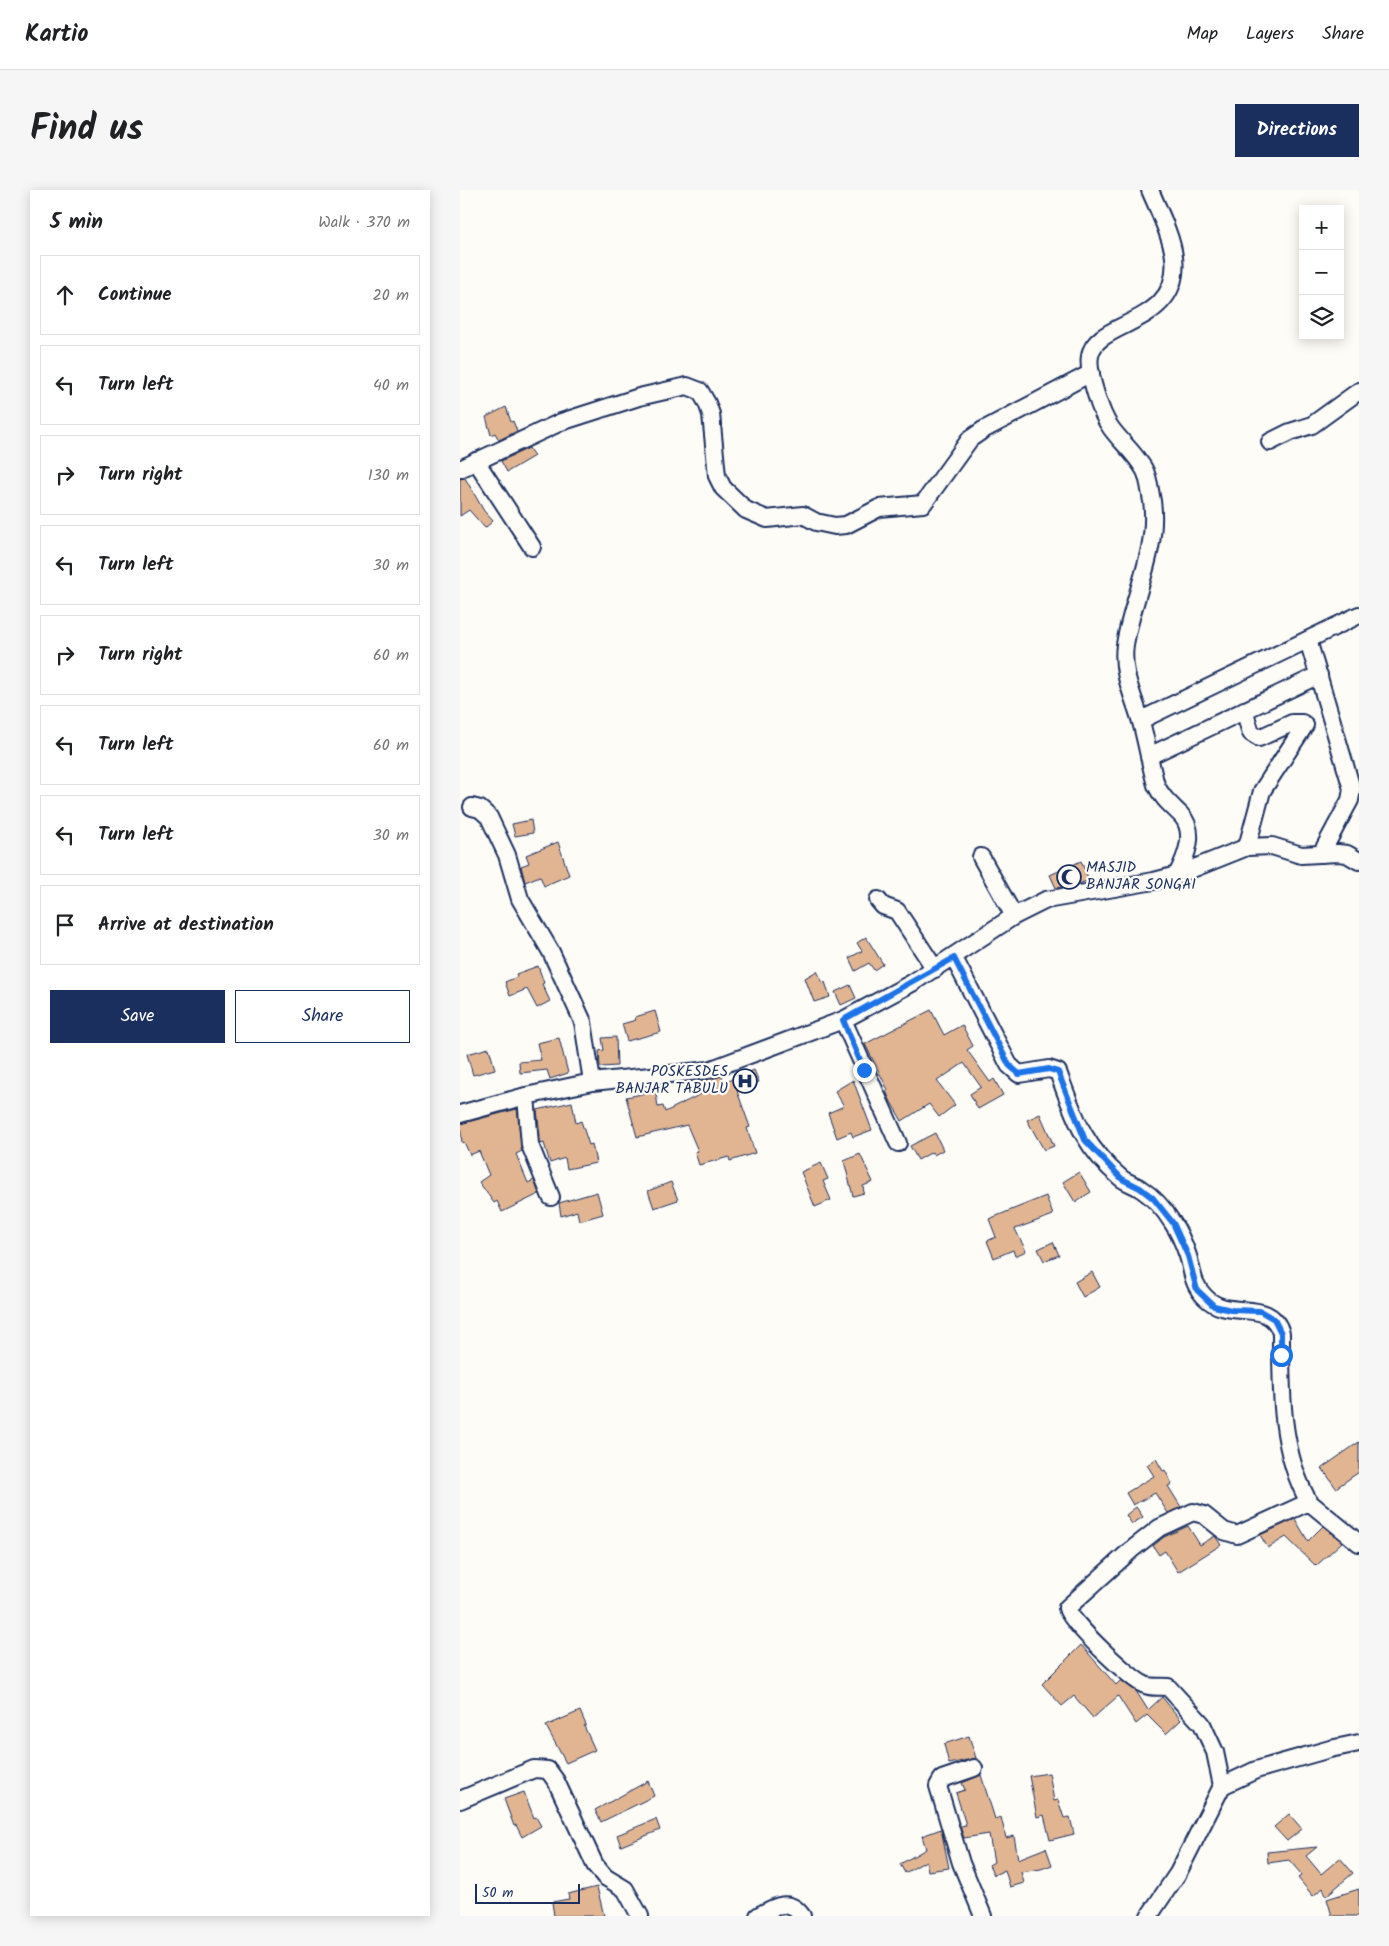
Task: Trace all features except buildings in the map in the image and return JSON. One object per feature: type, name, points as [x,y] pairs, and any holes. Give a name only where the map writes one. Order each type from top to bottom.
[{"type":"street","points":[[1150,190],[1174,254],[1174,271],[1170,289],[1163,301],[1156,307],[1099,342],[1090,354],[1092,373],[1102,411],[1110,427],[1125,443],[1145,470],[1152,503],[1152,538],[1125,646],[1126,673],[1141,720],[1161,796],[1183,817],[1188,828],[1189,843],[1186,856],[1177,875]]},
{"type":"street","points":[[460,469],[561,422],[639,396],[687,386],[700,391],[707,403],[717,476],[730,497],[746,510],[768,519],[803,514],[826,525],[846,525],[879,508],[923,504],[970,439],[982,430],[1092,373]]},
{"type":"street","points":[[1270,442],[1290,432],[1312,425],[1358,395]]},
{"type":"street","points":[[476,461],[532,547]]},
{"type":"street","points":[[1141,720],[1359,615]]},
{"type":"street","points":[[1308,640],[1352,789],[1350,800],[1321,854]]},
{"type":"street","points":[[1149,756],[1319,675]]},
{"type":"street","points":[[1244,710],[1251,732],[1259,738],[1292,724],[1302,722],[1305,725],[1262,790],[1247,847]]},
{"type":"street","points":[[472,807],[480,809],[489,817],[507,855],[520,899],[551,952],[583,1022],[592,1082]]},
{"type":"street","points":[[460,1114],[526,1096],[592,1082],[709,1070],[843,1020],[954,958],[1014,916],[1046,900],[1154,881],[1177,875],[1247,847],[1272,846],[1301,855],[1347,854],[1359,861]]},
{"type":"street","points":[[981,857],[1014,916]]},
{"type":"street","points":[[878,900],[883,906],[897,911],[935,969]]},
{"type":"street","points":[[954,958],[1009,1065],[1019,1074],[1049,1069],[1058,1072],[1085,1140],[1122,1179],[1140,1188],[1163,1209],[1180,1236],[1188,1256],[1197,1290],[1214,1306],[1231,1310],[1260,1311],[1279,1325],[1281,1333],[1282,1408],[1299,1485],[1309,1502],[1359,1543]]},
{"type":"street","points":[[843,1020],[898,1143]]},
{"type":"street","points":[[526,1096],[530,1144],[551,1196]]},
{"type":"street","points":[[1222,1786],[1215,1752],[1202,1724],[1168,1687],[1144,1685],[1133,1678],[1082,1629],[1069,1614],[1067,1608],[1131,1550],[1160,1528],[1193,1512],[1204,1515],[1224,1531],[1237,1534],[1309,1502]]},
{"type":"street","points":[[1149,1916],[1178,1873],[1222,1786],[1256,1770],[1330,1749],[1359,1743]]},
{"type":"street","points":[[974,1768],[942,1779],[938,1786],[961,1863],[983,1916]]},
{"type":"street","points":[[460,1800],[534,1769],[548,1770],[556,1781],[595,1865],[605,1877],[625,1889],[640,1916]]},
{"type":"street","points":[[758,1916],[779,1905],[788,1904],[794,1907],[802,1916]]},
{"type":"place","name":"MASJID BANJAR SONGAI","points":[[1069,877]]},
{"type":"place","name":"POSKESDES BANJAR TABULU","points":[[745,1081]]},
{"type":"route","points":[[864,1070],[843,1020],[954,958],[1009,1065],[1019,1074],[1049,1069],[1055,1069],[1058,1072],[1085,1140],[1122,1179],[1140,1188],[1153,1198],[1173,1223],[1188,1256],[1197,1290],[1214,1306],[1231,1310],[1260,1311],[1274,1319],[1279,1325],[1281,1333],[1281,1355]]}]
